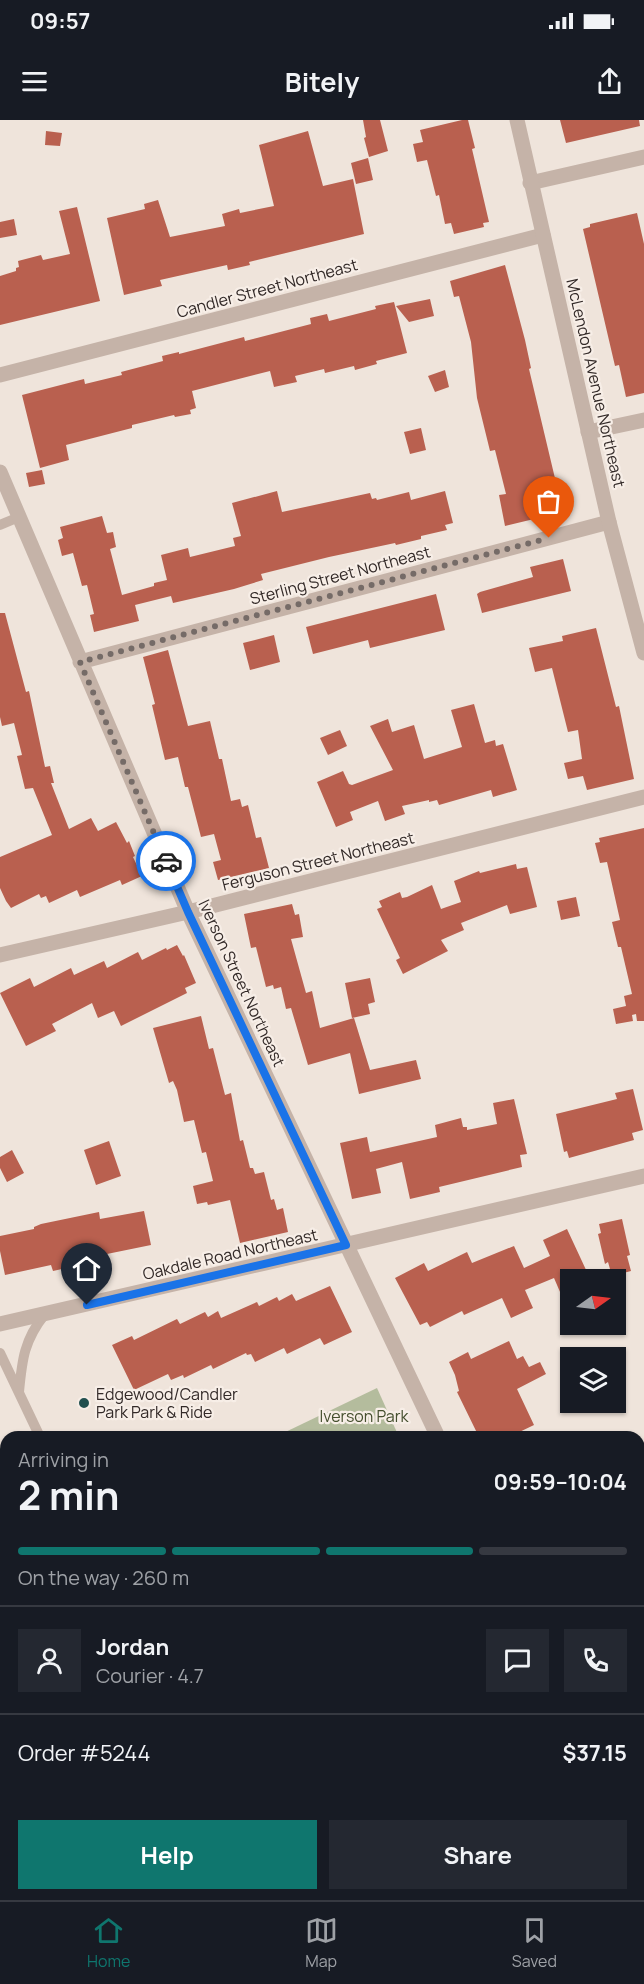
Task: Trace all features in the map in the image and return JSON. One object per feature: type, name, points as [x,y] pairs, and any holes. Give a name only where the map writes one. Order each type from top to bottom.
[{"type":"street","name":"McLendon Avenue Northeast","points":[[517,120],[609,522],[642,637],[644,653]]},
{"type":"street","points":[[530,183],[644,158]]},
{"type":"street","name":"Candler Street Northeast","points":[[0,375],[543,235]]},
{"type":"street","points":[[588,432],[644,420]]},
{"type":"street","name":"Iverson Street Northeast","points":[[0,472],[188,912],[435,1431]]},
{"type":"street","name":"Sterling Street Northeast","points":[[80,662],[609,522]]},
{"type":"street","name":"Ferguson Street Northeast","points":[[0,955],[188,912],[644,797]]},
{"type":"street","name":"Oakdale Road Northeast","points":[[0,1324],[644,1176]]},
{"type":"lane","points":[[0,525],[19,517]]},
{"type":"lane","points":[[19,1392],[22,1358],[27,1342],[45,1314]]},
{"type":"lane","points":[[0,1353],[37,1431]]},
{"type":"green space","name":"Iverson Park","points":[[377,1388],[396,1431],[287,1431]]},
{"type":"building","points":[[363,120],[380,120],[388,151],[369,157],[364,138],[366,137]]},
{"type":"building","points":[[468,120],[475,148],[472,149],[489,222],[483,223],[484,227],[454,234],[451,223],[445,224],[439,195],[436,196],[427,160],[417,162],[413,144],[423,142],[420,130]]},
{"type":"building","points":[[560,120],[639,120],[640,126],[566,143]]},
{"type":"building","points":[[46,131],[62,133],[60,146],[45,145]]},
{"type":"building","points":[[308,131],[323,186],[353,179],[364,234],[249,262],[250,265],[228,270],[227,265],[160,280],[162,286],[124,295],[107,218],[145,209],[144,204],[158,200],[170,237],[225,226],[222,214],[239,209],[240,213],[274,206],[259,145]]},
{"type":"building","points":[[368,158],[373,180],[356,184],[351,163]]},
{"type":"building","points":[[77,207],[100,301],[0,325],[0,276],[16,271],[19,267],[18,261],[41,255],[43,260],[70,254],[59,211]]},
{"type":"building","points":[[637,213],[644,244],[644,393],[626,397],[619,365],[615,366],[583,229],[590,227],[590,224]]},
{"type":"building","points":[[14,219],[17,235],[0,238],[0,222]]},
{"type":"building","points":[[505,265],[525,340],[531,368],[529,369],[563,512],[505,526],[499,495],[506,494],[495,450],[490,451],[477,398],[471,342],[459,296],[454,297],[450,281]]},
{"type":"building","points":[[430,299],[434,316],[409,322],[396,306]]},
{"type":"building","points":[[394,302],[407,353],[376,361],[377,364],[355,370],[354,366],[325,373],[324,369],[295,376],[297,382],[274,387],[270,371],[192,391],[196,408],[190,410],[191,414],[175,417],[174,415],[132,425],[132,428],[66,445],[69,460],[40,468],[22,395],[84,379],[85,384],[122,375],[121,372],[163,361],[162,356],[179,352],[179,354],[244,337],[245,341],[311,324],[310,318],[327,314],[329,321]]},
{"type":"building","points":[[445,370],[449,387],[435,392],[428,376]]},
{"type":"building","points":[[421,428],[426,450],[410,454],[404,432]]},
{"type":"building","points":[[42,470],[45,484],[29,487],[26,473]]},
{"type":"building","points":[[277,491],[282,512],[370,493],[372,499],[377,500],[409,492],[411,500],[445,491],[453,523],[445,525],[447,530],[421,536],[421,539],[329,557],[261,574],[263,580],[234,589],[173,603],[171,596],[135,605],[139,621],[94,632],[90,615],[94,614],[87,585],[82,586],[73,553],[62,556],[58,540],[63,538],[60,527],[102,516],[107,533],[113,532],[116,547],[110,549],[122,595],[167,580],[161,555],[188,548],[190,557],[235,546],[233,538],[241,536],[232,503]]},
{"type":"building","points":[[563,559],[571,591],[482,613],[477,594],[480,592],[533,577],[530,567]]},
{"type":"building","points":[[436,594],[445,630],[370,648],[368,640],[313,654],[306,627]]},
{"type":"building","points":[[0,613],[5,613],[26,692],[29,691],[45,767],[50,766],[54,783],[51,783],[69,829],[91,818],[98,831],[116,822],[127,843],[129,841],[135,856],[133,857],[142,876],[122,885],[120,880],[80,897],[77,890],[49,903],[46,896],[41,898],[39,894],[11,908],[6,901],[0,888],[0,857],[52,835],[33,788],[25,789],[17,756],[22,755],[14,723],[2,726],[0,717]]},
{"type":"building","points":[[596,628],[616,707],[619,706],[634,779],[587,790],[583,776],[568,779],[564,763],[582,759],[578,730],[568,732],[552,668],[535,672],[529,648],[563,641],[562,636]]},
{"type":"building","points":[[274,635],[280,662],[250,670],[243,643]]},
{"type":"building","points":[[168,650],[188,726],[210,721],[219,759],[222,759],[231,801],[240,799],[242,807],[248,805],[256,838],[261,837],[269,868],[218,880],[213,862],[221,860],[214,834],[201,837],[178,757],[165,760],[152,705],[155,704],[143,657]]},
{"type":"building","points":[[474,704],[485,743],[495,740],[496,746],[503,744],[517,790],[493,797],[491,790],[439,805],[437,800],[429,802],[429,800],[402,806],[405,814],[385,821],[378,801],[350,812],[353,820],[336,827],[317,782],[343,771],[349,784],[352,785],[393,770],[370,726],[388,719],[392,732],[414,725],[424,759],[462,747],[451,710]]},
{"type":"building","points":[[340,730],[347,746],[328,755],[320,738]]},
{"type":"building","points":[[644,828],[644,1021],[637,1021],[636,1014],[632,1015],[633,1021],[616,1024],[613,1009],[626,1006],[624,996],[632,994],[621,947],[618,947],[612,922],[620,920],[607,862],[600,863],[595,843],[600,842],[599,838]]},
{"type":"building","points":[[516,864],[517,869],[527,867],[537,907],[510,914],[507,905],[461,923],[464,930],[441,940],[448,951],[403,974],[396,960],[400,958],[377,909],[382,907],[379,901],[400,892],[402,898],[407,897],[432,885],[441,909],[461,902],[454,881],[479,871],[480,873]]},
{"type":"building","points":[[576,897],[580,916],[561,920],[557,901]]},
{"type":"building","points":[[292,904],[295,915],[299,914],[303,937],[291,939],[306,993],[312,991],[320,1028],[354,1018],[370,1070],[416,1060],[421,1079],[359,1094],[350,1053],[308,1065],[291,1008],[286,1009],[281,987],[274,989],[273,985],[266,987],[256,947],[251,948],[244,914]]},
{"type":"building","points":[[177,945],[196,983],[185,988],[187,993],[121,1026],[114,1011],[98,1018],[92,1003],[52,1024],[56,1031],[26,1046],[0,993],[30,978],[34,987],[71,968],[74,975],[104,961],[107,968],[138,952],[142,960]]},
{"type":"building","points":[[370,978],[375,1002],[368,1004],[370,1014],[352,1018],[345,983]]},
{"type":"building","points":[[201,1016],[209,1049],[213,1048],[225,1095],[231,1093],[240,1141],[243,1140],[250,1168],[253,1168],[255,1174],[264,1172],[271,1200],[274,1199],[277,1210],[283,1208],[288,1232],[240,1243],[230,1200],[208,1205],[207,1202],[197,1204],[193,1186],[213,1181],[206,1152],[202,1153],[194,1120],[184,1122],[177,1090],[173,1081],[169,1083],[153,1028]]},
{"type":"building","points":[[633,1089],[643,1130],[632,1133],[634,1140],[569,1158],[567,1151],[564,1152],[556,1114],[617,1099],[615,1093]]},
{"type":"building","points":[[514,1099],[527,1154],[520,1155],[522,1167],[439,1187],[440,1192],[410,1199],[402,1162],[376,1169],[381,1193],[352,1199],[340,1143],[367,1137],[370,1152],[437,1137],[435,1125],[461,1118],[463,1127],[467,1127],[467,1130],[497,1124],[493,1103]]},
{"type":"building","points":[[109,1141],[121,1176],[96,1185],[84,1150]]},
{"type":"building","points":[[12,1150],[24,1173],[7,1182],[0,1168],[0,1157]]},
{"type":"building","points":[[144,1211],[151,1245],[102,1255],[102,1260],[53,1271],[51,1265],[5,1275],[0,1251],[0,1236],[34,1229],[41,1224],[99,1212],[100,1219]]},
{"type":"building","points":[[622,1219],[631,1271],[610,1269],[608,1262],[605,1264],[598,1234],[601,1233],[599,1224]]},
{"type":"building","points":[[567,1229],[586,1269],[560,1269],[560,1292],[554,1278],[525,1290],[533,1308],[511,1318],[502,1298],[464,1315],[462,1311],[430,1327],[427,1322],[420,1325],[395,1278],[424,1263],[428,1271],[467,1252],[472,1263],[514,1246],[524,1268],[550,1256],[543,1240]]},
{"type":"building","points":[[330,1286],[352,1332],[324,1345],[320,1338],[287,1354],[284,1348],[255,1362],[251,1354],[246,1353],[213,1369],[211,1365],[184,1378],[183,1375],[171,1380],[168,1374],[134,1390],[112,1345],[132,1336],[134,1340],[177,1319],[180,1324],[205,1312],[208,1317],[218,1311],[221,1318],[257,1302],[259,1306],[277,1297],[279,1301],[292,1294],[296,1301]]},
{"type":"building","points":[[509,1341],[517,1359],[523,1356],[529,1367],[540,1362],[546,1374],[517,1389],[534,1425],[522,1431],[476,1431],[457,1392],[459,1391],[455,1375],[449,1362],[468,1352],[471,1359]]},
{"type":"way so far","points":[[166,861],[80,662],[549,538]]},
{"type":"place","name":"Edgewood/Candler Park Park & Ride","points":[[84,1403]]},
{"type":"route","points":[[87,1305],[346,1245],[166,861]]}]
